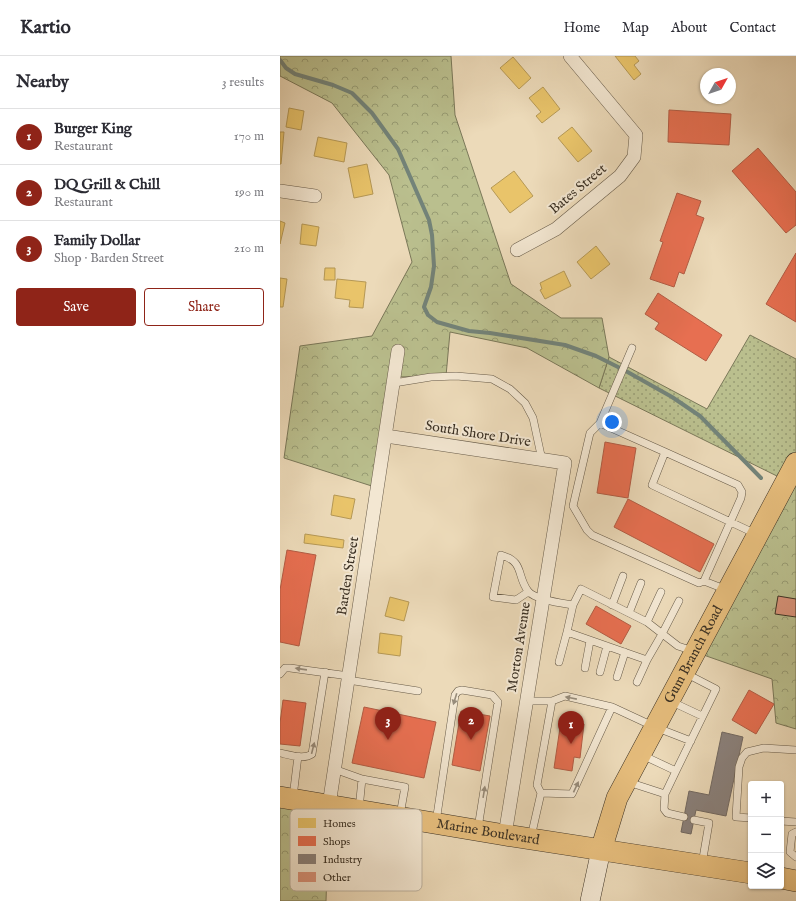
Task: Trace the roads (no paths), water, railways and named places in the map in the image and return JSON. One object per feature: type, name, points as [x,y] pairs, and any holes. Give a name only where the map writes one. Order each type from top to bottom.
[{"type":"main road","name":"Gum Branch Road","points":[[601,850],[617,798],[796,463]]},
{"type":"main road","name":"Marine Boulevard","points":[[286,798],[353,809]]},
{"type":"main road","name":"Marine Boulevard","points":[[422,821],[748,874]]},
{"type":"main road","points":[[590,901],[601,850]]},
{"type":"street","name":"Bates Street","points":[[517,250],[556,228],[620,176],[634,157],[636,135],[570,56]]},
{"type":"street","points":[[280,191],[315,196]]},
{"type":"street","name":"Barden Street","points":[[329,805],[398,351]]},
{"type":"street","name":"South Shore Drive","points":[[386,436],[565,463]]},
{"type":"street","name":"Morton Avenue","points":[[505,835],[565,463]]},
{"type":"lane","points":[[600,423],[738,485],[742,492],[741,498],[704,581],[699,584],[592,536],[573,506],[590,433],[600,423],[632,348]]},
{"type":"lane","points":[[394,383],[431,376],[492,379],[510,389],[525,403],[533,418],[542,460]]},
{"type":"lane","points":[[665,452],[652,485],[758,535]]},
{"type":"lane","points":[[528,592],[516,600],[493,597],[501,555],[511,558],[515,562],[528,592],[543,600],[572,605]]},
{"type":"lane","points":[[612,605],[622,576]]},
{"type":"lane","points":[[704,581],[728,590]]},
{"type":"lane","points":[[629,613],[641,583]]},
{"type":"lane","points":[[559,662],[572,605],[580,589],[647,622],[678,646],[695,652]]},
{"type":"lane","points":[[647,622],[661,592]]},
{"type":"lane","points":[[637,682],[647,660],[679,601]]},
{"type":"lane","points":[[567,632],[647,660]]},
{"type":"lane","points":[[585,668],[590,640]]},
{"type":"lane","points":[[600,672],[607,646]]},
{"type":"lane","points":[[618,677],[625,652]]},
{"type":"lane","points":[[280,674],[286,668],[325,672],[418,691]]},
{"type":"lane","points":[[280,753],[298,756],[309,756],[312,754],[325,672]]},
{"type":"lane","points":[[684,672],[716,689],[665,794],[664,809],[667,813],[684,817]]},
{"type":"lane","points":[[435,823],[454,695],[458,691],[462,690],[492,695],[498,702],[498,706],[477,830]]},
{"type":"lane","points":[[526,701],[552,701],[565,696],[612,707],[655,727],[691,740]]},
{"type":"lane","points":[[669,700],[702,716]]},
{"type":"lane","points":[[530,839],[541,793],[537,786],[552,701]]},
{"type":"lane","points":[[541,793],[572,794],[612,707]]},
{"type":"lane","points":[[748,818],[736,817],[739,767],[742,758],[747,752],[764,748],[796,750]]},
{"type":"lane","points":[[640,754],[676,771]]},
{"type":"lane","points":[[286,798],[298,756]]},
{"type":"lane","points":[[334,769],[362,779],[405,787],[401,809]]},
{"type":"lane","points":[[359,809],[362,779]]},
{"type":"lane","points":[[626,781],[665,794]]},
{"type":"lane","points":[[694,820],[709,823],[702,866]]},
{"type":"lane","points":[[784,821],[796,822]]},
{"type":"lane","points":[[796,832],[792,834],[790,852],[796,857]]},
{"type":"waterway","points":[[280,60],[286,68],[295,74],[333,85],[352,93],[372,113],[398,149],[429,220],[432,235],[434,266],[431,287],[424,307],[428,315],[437,322],[469,331],[565,345],[596,356],[672,397],[700,416],[761,478]]},
{"type":"place","name":"Family Dollar","points":[[388,740]]},
{"type":"place","name":"DQ Grill & Chill","points":[[471,740]]},
{"type":"place","name":"Burger King","points":[[571,744]]}]
